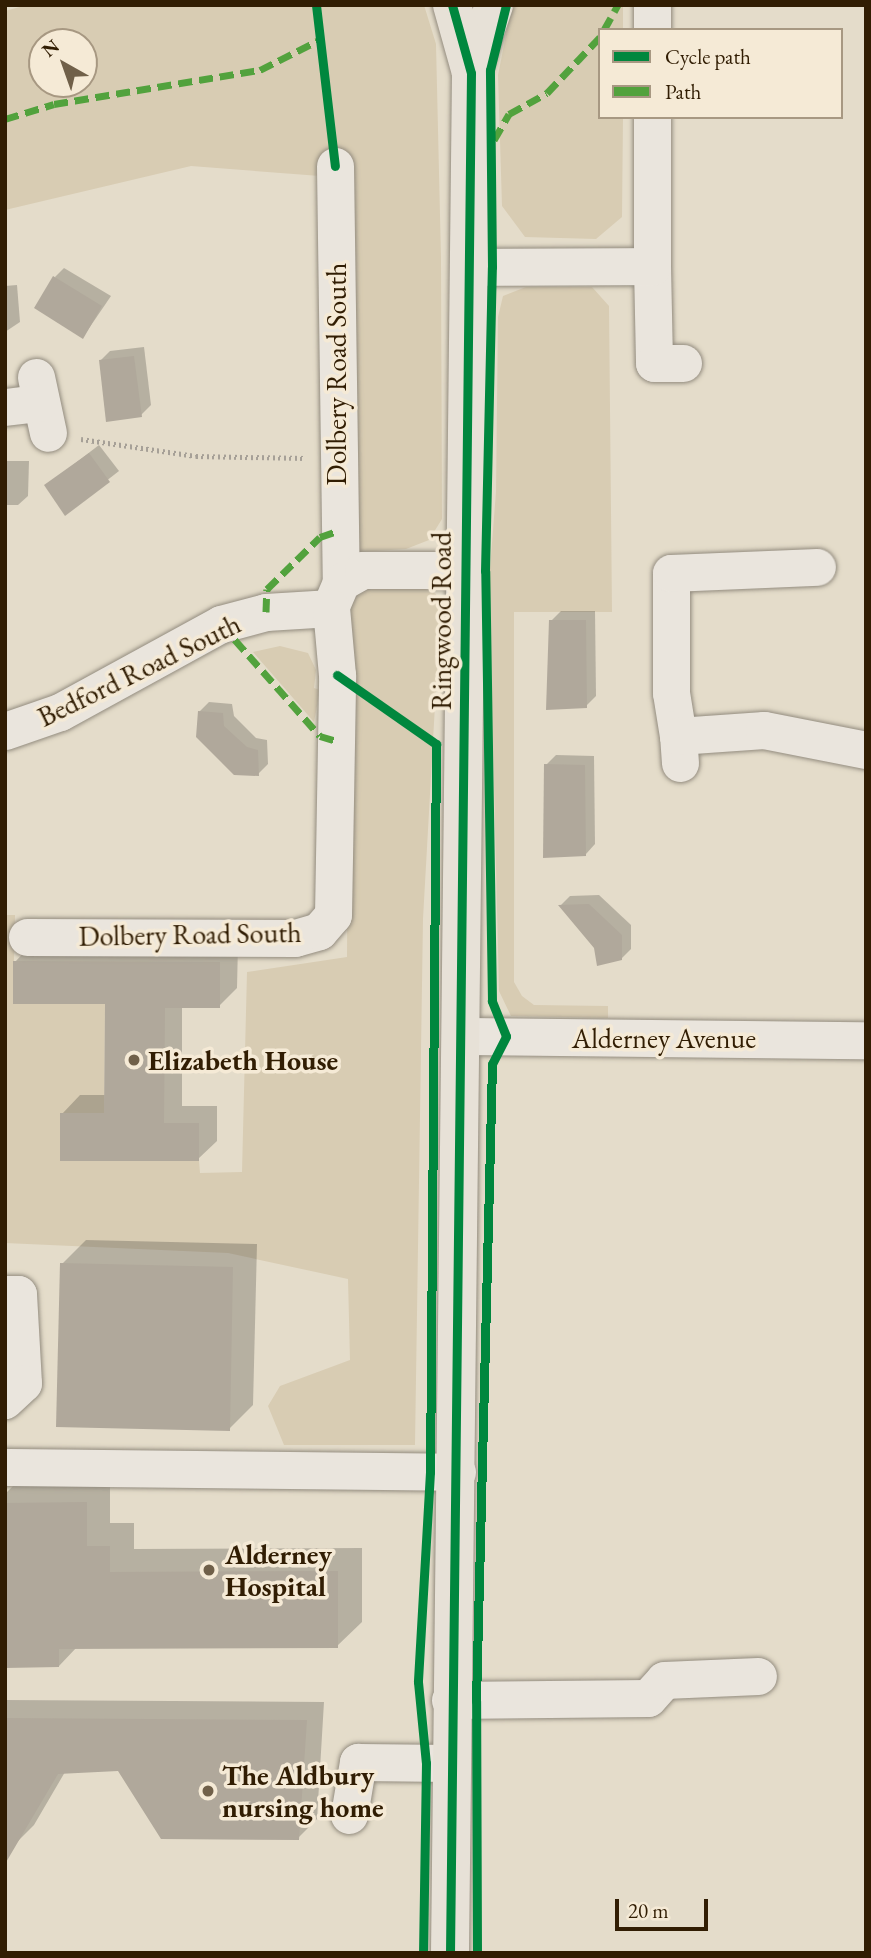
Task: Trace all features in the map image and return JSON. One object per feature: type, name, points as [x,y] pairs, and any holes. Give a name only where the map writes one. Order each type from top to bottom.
[{"type":"main road","name":"Ringwood Road","points":[[450,1953],[450,1700],[457,1472],[463,570],[470,267],[471,73],[452,5]]},
{"type":"main road","name":"Ringwood Road","points":[[471,73],[494,5]]},
{"type":"street","points":[[652,5],[652,28]]},
{"type":"street","points":[[652,119],[652,266],[668,363]]},
{"type":"street","name":"Dolbery Road South","points":[[27,937],[295,938],[319,931],[333,915],[337,675],[335,166]]},
{"type":"street","points":[[470,267],[652,266]]},
{"type":"street","points":[[817,567],[671,573],[671,693],[679,749],[764,730],[866,750]]},
{"type":"street","name":"Bedford Road South","points":[[5,731],[60,712],[221,624],[336,595],[363,570],[463,570]]},
{"type":"street","name":"Alderney Avenue","points":[[462,1036],[866,1040]]},
{"type":"street","points":[[5,1294],[18,1294],[23,1383],[5,1400]]},
{"type":"street","points":[[5,1466],[457,1472]]},
{"type":"street","points":[[450,1700],[648,1698],[664,1680],[758,1676]]},
{"type":"street","points":[[349,1815],[358,1762],[450,1763]]},
{"type":"path","points":[[32,405],[72,438],[196,456],[337,459]]},
{"type":"shaded area","points":[[27,5],[424,5],[436,44],[441,258],[442,519],[429,540],[406,549],[358,552],[320,176],[191,166],[5,210],[5,11]]},
{"type":"shaded area","points":[[512,5],[623,5],[623,28],[598,28],[598,119],[623,119],[622,217],[596,239],[525,237],[502,206],[498,75]]},
{"type":"shaded area","points":[[526,287],[592,287],[609,306],[612,612],[514,612],[514,982],[522,996],[534,1005],[608,1006],[608,1018],[511,1016],[499,991],[489,581],[496,492],[498,317],[503,296]]},
{"type":"shaded area","points":[[414,584],[436,594],[440,616],[423,919],[415,1445],[284,1445],[268,1406],[280,1386],[350,1360],[348,1279],[228,1253],[5,1243],[5,915],[15,915],[13,1003],[105,1004],[104,1113],[60,1113],[60,1161],[199,1161],[200,1173],[242,1172],[247,972],[347,957],[349,596],[370,585]]},
{"type":"shaded area","points":[[280,646],[308,653],[316,670],[314,688],[320,690],[314,722],[253,652]]},
{"type":"building","points":[[53,276],[102,306],[83,339],[34,308]]},
{"type":"building","points":[[134,356],[142,417],[106,422],[99,360]]},
{"type":"building","points":[[89,453],[110,482],[65,516],[44,485]]},
{"type":"building","points":[[549,620],[586,620],[587,708],[546,710]]},
{"type":"building","points":[[198,711],[223,713],[224,726],[247,747],[258,750],[259,776],[234,775],[196,737]]},
{"type":"building","points":[[544,764],[585,765],[586,856],[543,858]]},
{"type":"building","points":[[589,904],[622,935],[622,960],[597,966],[594,948],[558,905]]},
{"type":"building","name":"Elizabeth House","points":[[13,961],[220,962],[220,1008],[165,1008],[164,1123],[199,1123],[199,1161],[60,1161],[60,1113],[104,1113],[105,1004],[13,1004]]},
{"type":"building","points":[[60,1263],[233,1267],[230,1431],[56,1427]]},
{"type":"building","points":[[87,1502],[87,1546],[110,1546],[110,1572],[338,1571],[338,1648],[59,1649],[59,1667],[5,1668],[5,1503]]},
{"type":"building","name":"The Aldbury nursing home","points":[[5,1718],[307,1720],[299,1840],[161,1839],[118,1771],[58,1774],[5,1864]]},
{"type":"marked path","points":[[605,28],[618,5]]},
{"type":"marked path","points":[[5,119],[54,104],[260,70],[323,38]]},
{"type":"marked path","points":[[494,140],[509,114],[547,93],[598,39]]},
{"type":"marked path","points":[[266,612],[267,589],[320,537],[337,531]]},
{"type":"marked path","points":[[221,624],[320,736],[336,741]]},
{"type":"cycle path","points":[[316,5],[335,166]]},
{"type":"cycle path","points":[[450,1953],[471,73],[452,5]]},
{"type":"cycle path","points":[[477,1953],[476,1701],[492,1064],[506,1036],[492,1001],[485,571],[492,267],[490,70],[506,5]]},
{"type":"cycle path","points":[[337,675],[436,744],[430,1472],[418,1682],[426,1763],[423,1953]]},
{"type":"place","name":"Elizabeth House","points":[[134,1060]]},
{"type":"place","name":"Alderney Hospital","points":[[209,1570]]},
{"type":"place","name":"The Aldbury nursing home","points":[[208,1791]]}]
